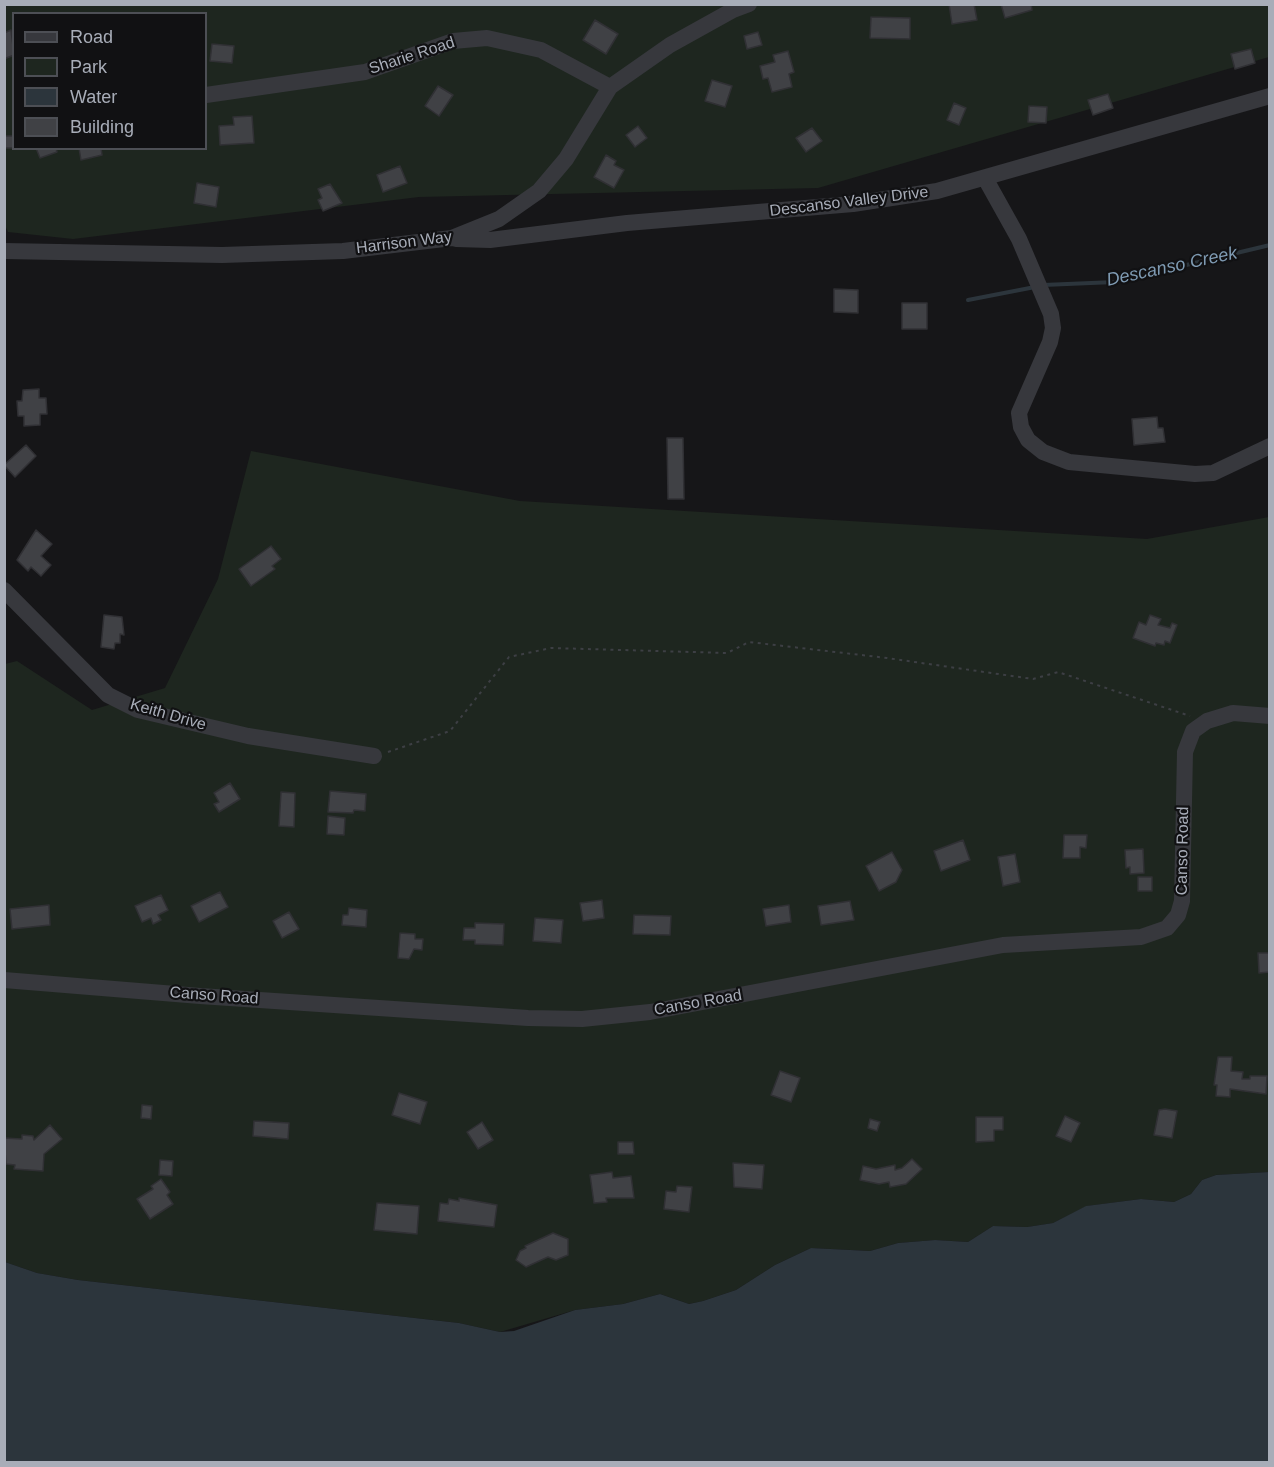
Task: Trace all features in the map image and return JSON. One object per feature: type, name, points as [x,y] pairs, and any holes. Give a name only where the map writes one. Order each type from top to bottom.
[{"type":"street","name":"Harrison Way","points":[[4,251],[233,254],[343,250],[452,238],[499,219],[539,191],[566,159],[610,87],[670,45],[733,10],[749,4]]},
{"type":"street","name":"Sharie Road","points":[[207,95],[365,72],[453,41],[487,38],[541,50],[610,87]]},
{"type":"street","name":"Descanso Valley Drive","points":[[452,238],[490,240],[627,223],[853,204],[937,191],[1269,96]]},
{"type":"street","points":[[985,178],[1019,239],[1051,314],[1053,328],[1050,342],[1019,413],[1021,427],[1028,440],[1043,452],[1069,462],[1194,474],[1213,473],[1269,446]]},
{"type":"street","name":"Keith Drive","points":[[4,590],[108,695],[138,710],[248,736],[374,756]]},
{"type":"street","points":[[1199,719],[1233,713],[1269,716]]},
{"type":"street","name":"Canso Road","points":[[4,980],[411,1010],[582,1019],[641,1014],[1003,945],[1141,937],[1167,928],[1178,915],[1182,901],[1185,752],[1199,719]]},
{"type":"path","points":[[374,756],[450,731],[509,657],[551,648],[727,653],[749,642],[1033,679],[1058,672],[1199,719]]},
{"type":"green space","points":[[5,5],[1269,5],[1269,57],[818,188],[419,197],[73,239],[8,232],[5,225]]},
{"type":"green space","points":[[251,451],[520,501],[1147,539],[1269,517],[1269,1172],[1216,1175],[1202,1180],[1191,1194],[1174,1202],[1141,1199],[1087,1206],[1053,1223],[1027,1227],[993,1226],[968,1242],[935,1240],[898,1243],[870,1251],[811,1248],[775,1265],[736,1290],[703,1301],[689,1304],[660,1294],[623,1304],[575,1310],[500,1332],[459,1323],[78,1280],[37,1273],[5,1262],[5,664],[17,661],[92,710],[165,688],[218,579]]},
{"type":"water","points":[[1269,1172],[1269,1462],[5,1462],[5,1262],[37,1273],[78,1280],[459,1323],[500,1332],[514,1331],[575,1310],[623,1304],[660,1294],[689,1304],[703,1301],[736,1290],[775,1265],[811,1248],[870,1251],[898,1243],[935,1240],[968,1242],[993,1226],[1027,1227],[1053,1223],[1086,1206],[1141,1199],[1174,1202],[1191,1194],[1202,1180],[1216,1175]]},
{"type":"building","points":[[949,4],[974,4],[977,20],[952,24]]},
{"type":"building","points":[[1001,4],[1031,4],[1032,10],[1005,18]]},
{"type":"building","points":[[871,17],[910,18],[910,39],[870,38]]},
{"type":"building","points":[[595,20],[618,34],[606,54],[583,40]]},
{"type":"building","points":[[11,30],[12,56],[4,59],[4,33]]},
{"type":"building","points":[[758,32],[762,45],[747,49],[744,36]]},
{"type":"building","points":[[212,44],[234,46],[232,63],[210,61]]},
{"type":"building","points":[[1251,49],[1255,63],[1235,69],[1231,54]]},
{"type":"building","points":[[788,51],[794,72],[789,74],[792,87],[772,92],[768,78],[763,79],[760,66],[775,62],[773,55]]},
{"type":"building","points":[[712,80],[732,86],[725,107],[705,101]]},
{"type":"building","points":[[438,86],[453,95],[439,116],[425,106]]},
{"type":"building","points":[[1108,94],[1113,108],[1093,115],[1088,100]]},
{"type":"building","points":[[954,103],[966,108],[959,125],[947,120]]},
{"type":"building","points":[[1029,106],[1047,107],[1046,123],[1028,122]]},
{"type":"building","points":[[252,116],[254,143],[220,145],[219,126],[234,125],[233,117]]},
{"type":"building","points":[[638,126],[647,138],[635,147],[626,135]]},
{"type":"building","points":[[812,128],[822,141],[806,152],[796,138]]},
{"type":"building","points":[[4,136],[12,136],[12,148],[4,148]]},
{"type":"building","points":[[37,150],[56,150],[57,152],[40,158]]},
{"type":"building","points":[[79,150],[101,150],[102,155],[81,160]]},
{"type":"building","points":[[606,155],[616,161],[614,165],[624,170],[614,188],[594,177]]},
{"type":"building","points":[[400,166],[407,183],[383,192],[377,175]]},
{"type":"building","points":[[197,183],[219,187],[216,207],[194,203]]},
{"type":"building","points":[[330,184],[342,203],[323,211],[318,200],[322,198],[318,189]]},
{"type":"building","points":[[834,289],[858,290],[858,313],[834,312]]},
{"type":"building","points":[[902,303],[927,303],[927,329],[902,329]]},
{"type":"building","points":[[39,389],[39,398],[46,398],[47,414],[40,414],[40,425],[24,426],[24,416],[18,416],[17,401],[22,401],[23,390]]},
{"type":"building","points":[[1157,417],[1158,428],[1163,428],[1165,442],[1134,445],[1132,419]]},
{"type":"building","points":[[667,438],[683,438],[684,499],[668,499]]},
{"type":"building","points":[[26,445],[36,456],[15,477],[4,465]]},
{"type":"building","points":[[36,530],[52,544],[41,556],[51,565],[41,576],[31,567],[28,571],[17,560]]},
{"type":"building","points":[[271,546],[281,559],[272,566],[275,569],[251,586],[239,569]]},
{"type":"building","points":[[104,615],[122,617],[124,635],[120,634],[120,643],[115,643],[114,649],[101,647]]},
{"type":"building","points":[[1150,615],[1161,619],[1158,625],[1170,628],[1172,623],[1177,625],[1170,643],[1165,641],[1164,645],[1156,643],[1155,646],[1133,638],[1139,622],[1146,625]]},
{"type":"building","points":[[230,783],[240,799],[219,812],[214,804],[219,802],[214,793]]},
{"type":"building","points":[[330,791],[366,794],[365,811],[328,812]]},
{"type":"building","points":[[281,792],[295,793],[294,827],[279,826]]},
{"type":"building","points":[[328,816],[345,818],[344,835],[327,834]]},
{"type":"building","points":[[1064,835],[1087,835],[1086,848],[1080,847],[1080,858],[1063,858]]},
{"type":"building","points":[[963,840],[970,860],[941,871],[934,851]]},
{"type":"building","points":[[1143,849],[1144,873],[1130,874],[1130,867],[1126,868],[1125,850]]},
{"type":"building","points":[[892,852],[902,870],[896,882],[879,891],[866,866]]},
{"type":"building","points":[[1015,854],[1020,882],[1003,886],[998,857]]},
{"type":"building","points":[[1138,877],[1152,877],[1152,891],[1138,891]]},
{"type":"building","points":[[220,892],[228,907],[199,922],[191,906]]},
{"type":"building","points":[[161,895],[168,910],[158,915],[161,920],[153,924],[151,918],[142,922],[135,906]]},
{"type":"building","points":[[602,900],[604,918],[583,921],[580,903]]},
{"type":"building","points":[[850,901],[854,920],[821,925],[818,906]]},
{"type":"building","points":[[49,905],[50,925],[12,929],[10,909]]},
{"type":"building","points":[[789,905],[791,922],[766,926],[763,909]]},
{"type":"building","points":[[349,908],[367,910],[366,927],[342,925],[343,915],[348,915]]},
{"type":"building","points":[[289,912],[299,929],[282,938],[273,921]]},
{"type":"building","points":[[634,915],[671,916],[670,935],[633,934]]},
{"type":"building","points":[[535,918],[563,920],[561,943],[533,941]]},
{"type":"building","points":[[475,923],[504,924],[503,945],[475,944],[475,940],[463,940],[464,928],[475,928]]},
{"type":"building","points":[[400,933],[415,934],[415,939],[423,939],[422,950],[414,949],[409,959],[398,958]]},
{"type":"building","points":[[1258,953],[1270,953],[1270,972],[1259,973]]},
{"type":"building","points":[[1218,1057],[1232,1057],[1231,1071],[1243,1072],[1242,1079],[1250,1079],[1250,1076],[1267,1076],[1266,1094],[1230,1089],[1230,1097],[1216,1096],[1217,1085],[1214,1085]]},
{"type":"building","points":[[780,1071],[800,1078],[791,1102],[771,1095]]},
{"type":"building","points":[[399,1093],[427,1102],[420,1124],[392,1115]]},
{"type":"building","points":[[142,1105],[152,1106],[151,1119],[141,1118]]},
{"type":"building","points":[[1159,1110],[1177,1111],[1172,1138],[1154,1135]]},
{"type":"building","points":[[1065,1116],[1080,1123],[1071,1142],[1056,1136]]},
{"type":"building","points":[[976,1117],[1003,1117],[1003,1130],[994,1130],[994,1141],[976,1142]]},
{"type":"building","points":[[870,1119],[880,1122],[877,1131],[868,1128]]},
{"type":"building","points":[[254,1121],[289,1123],[288,1139],[253,1136]]},
{"type":"building","points":[[482,1122],[493,1140],[478,1149],[467,1132]]},
{"type":"building","points":[[50,1125],[62,1139],[44,1154],[43,1171],[14,1169],[15,1165],[6,1164],[4,1138],[22,1139],[22,1135],[33,1136],[34,1140]]},
{"type":"building","points":[[618,1142],[633,1142],[634,1154],[618,1154]]},
{"type":"building","points":[[912,1159],[922,1169],[906,1184],[890,1187],[889,1182],[879,1184],[860,1180],[863,1166],[876,1169],[895,1165],[895,1170],[902,1168]]},
{"type":"building","points":[[160,1160],[173,1161],[172,1176],[159,1175]]},
{"type":"building","points":[[733,1163],[764,1165],[762,1189],[734,1187]]},
{"type":"building","points":[[612,1172],[613,1178],[631,1176],[634,1198],[606,1198],[607,1202],[594,1203],[590,1175]]},
{"type":"building","points":[[161,1179],[170,1192],[167,1195],[173,1204],[150,1219],[137,1199],[153,1189],[151,1186]]},
{"type":"building","points":[[677,1186],[692,1187],[689,1212],[664,1209],[666,1191],[676,1192]]},
{"type":"building","points":[[459,1198],[497,1205],[494,1227],[438,1221],[440,1203],[448,1204],[449,1199],[459,1201]]},
{"type":"building","points":[[377,1203],[419,1206],[417,1234],[374,1230]]},
{"type":"building","points":[[553,1233],[568,1239],[568,1255],[556,1260],[548,1257],[526,1267],[516,1260],[520,1251],[526,1248],[525,1246]]},
{"type":"waterway","name":"Descanso Creek","points":[[1043,285],[1115,282],[1270,245]]},
{"type":"waterway","name":"Descanso Creek","points":[[968,300],[1035,287]]}]
